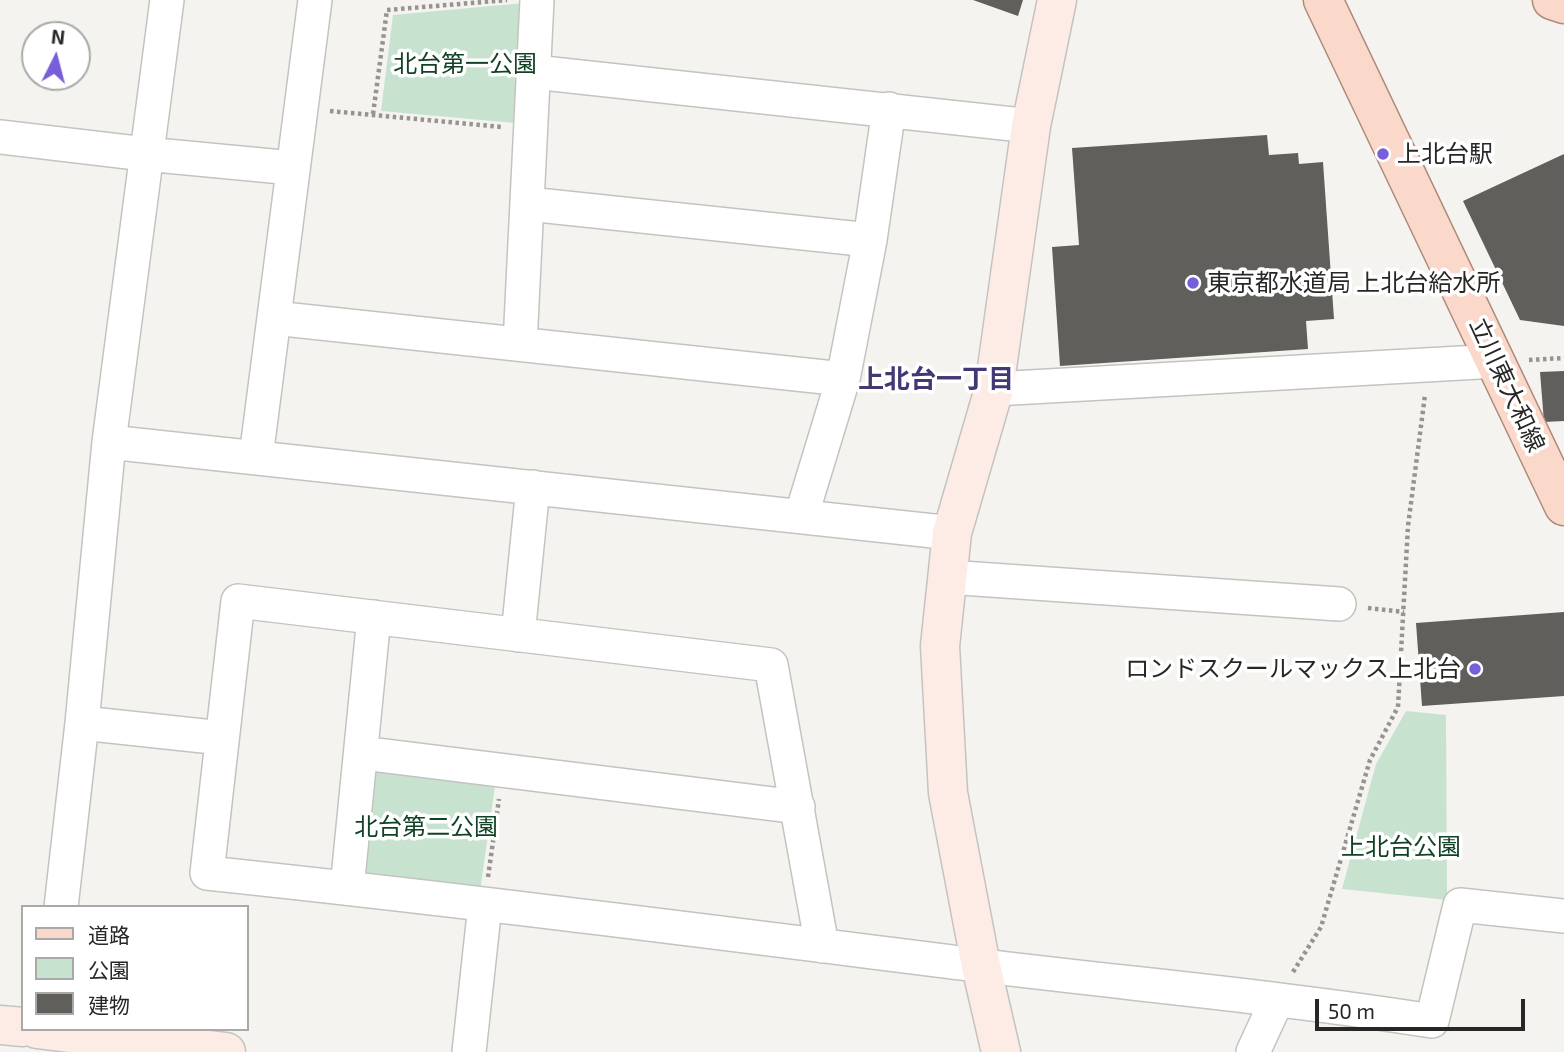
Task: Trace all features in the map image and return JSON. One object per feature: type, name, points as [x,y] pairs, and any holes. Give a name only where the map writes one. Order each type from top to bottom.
[{"type":"main road","points":[[1552,0],[1564,4]]},
{"type":"main road","name":"立川東大和線","points":[[1328,3],[1564,506]]},
{"type":"street","points":[[61,905],[109,442],[167,0]]},
{"type":"street","points":[[256,457],[315,0]]},
{"type":"street","points":[[520,344],[537,0]]},
{"type":"street","points":[[1002,1052],[981,966],[948,793],[940,646],[951,533],[994,389],[1031,126],[1057,0]]},
{"type":"street","points":[[534,72],[1031,126]]},
{"type":"street","points":[[801,517],[843,379],[870,240],[889,109]]},
{"type":"street","points":[[0,137],[293,168]]},
{"type":"street","points":[[528,204],[870,240]]},
{"type":"street","points":[[274,318],[843,379]]},
{"type":"street","points":[[994,389],[1497,361]]},
{"type":"street","points":[[109,442],[951,533]]},
{"type":"street","points":[[519,635],[533,487]]},
{"type":"street","points":[[947,577],[1339,604]]},
{"type":"street","points":[[822,946],[771,665],[238,601],[207,873],[347,888],[981,966],[1277,1000],[1432,1021],[1460,905],[1564,916]]},
{"type":"street","points":[[347,888],[374,617]]},
{"type":"street","points":[[82,723],[222,738]]},
{"type":"street","points":[[362,753],[798,807]]},
{"type":"street","points":[[469,1052],[485,905]]},
{"type":"street","points":[[1253,1052],[1277,1000]]},
{"type":"street","points":[[0,1025],[21,1030]]},
{"type":"street","points":[[40,1034],[226,1052]]},
{"type":"path","points":[[373,114],[387,10],[508,0]]},
{"type":"path","points":[[301,109],[531,130]]},
{"type":"path","points":[[1277,1000],[1321,927],[1370,760],[1398,707],[1408,527],[1429,365]]},
{"type":"path","points":[[485,905],[503,770]]},
{"type":"green space","name":"北台第一公園","points":[[524,3],[515,123],[381,111],[393,15]]},
{"type":"green space","name":"上北台公園","points":[[1406,711],[1446,715],[1447,900],[1342,889],[1376,764]]},
{"type":"green space","name":"北台第二公園","points":[[371,763],[496,779],[480,891],[357,875]]},
{"type":"building","points":[[973,0],[1023,0],[1018,16]]},
{"type":"building","name":"東京都水道局 上北台給水所","points":[[1267,135],[1269,155],[1298,153],[1299,164],[1323,162],[1334,319],[1306,321],[1308,349],[1060,366],[1052,247],[1079,245],[1072,148]]},
{"type":"building","points":[[1564,154],[1564,326],[1520,320],[1463,201]]},
{"type":"building","points":[[1564,371],[1564,421],[1544,422],[1540,372]]},
{"type":"building","points":[[1564,612],[1564,696],[1422,706],[1416,623]]},
{"type":"place","name":"上北台駅","points":[[1383,154]]},
{"type":"place","name":"東京都水道局 上北台給水所","points":[[1193,283]]},
{"type":"place","name":"ロンドスクールマックス上北台","points":[[1475,669]]},
{"type":"district","name":"上北台一丁目","points":[[936,379]]}]
